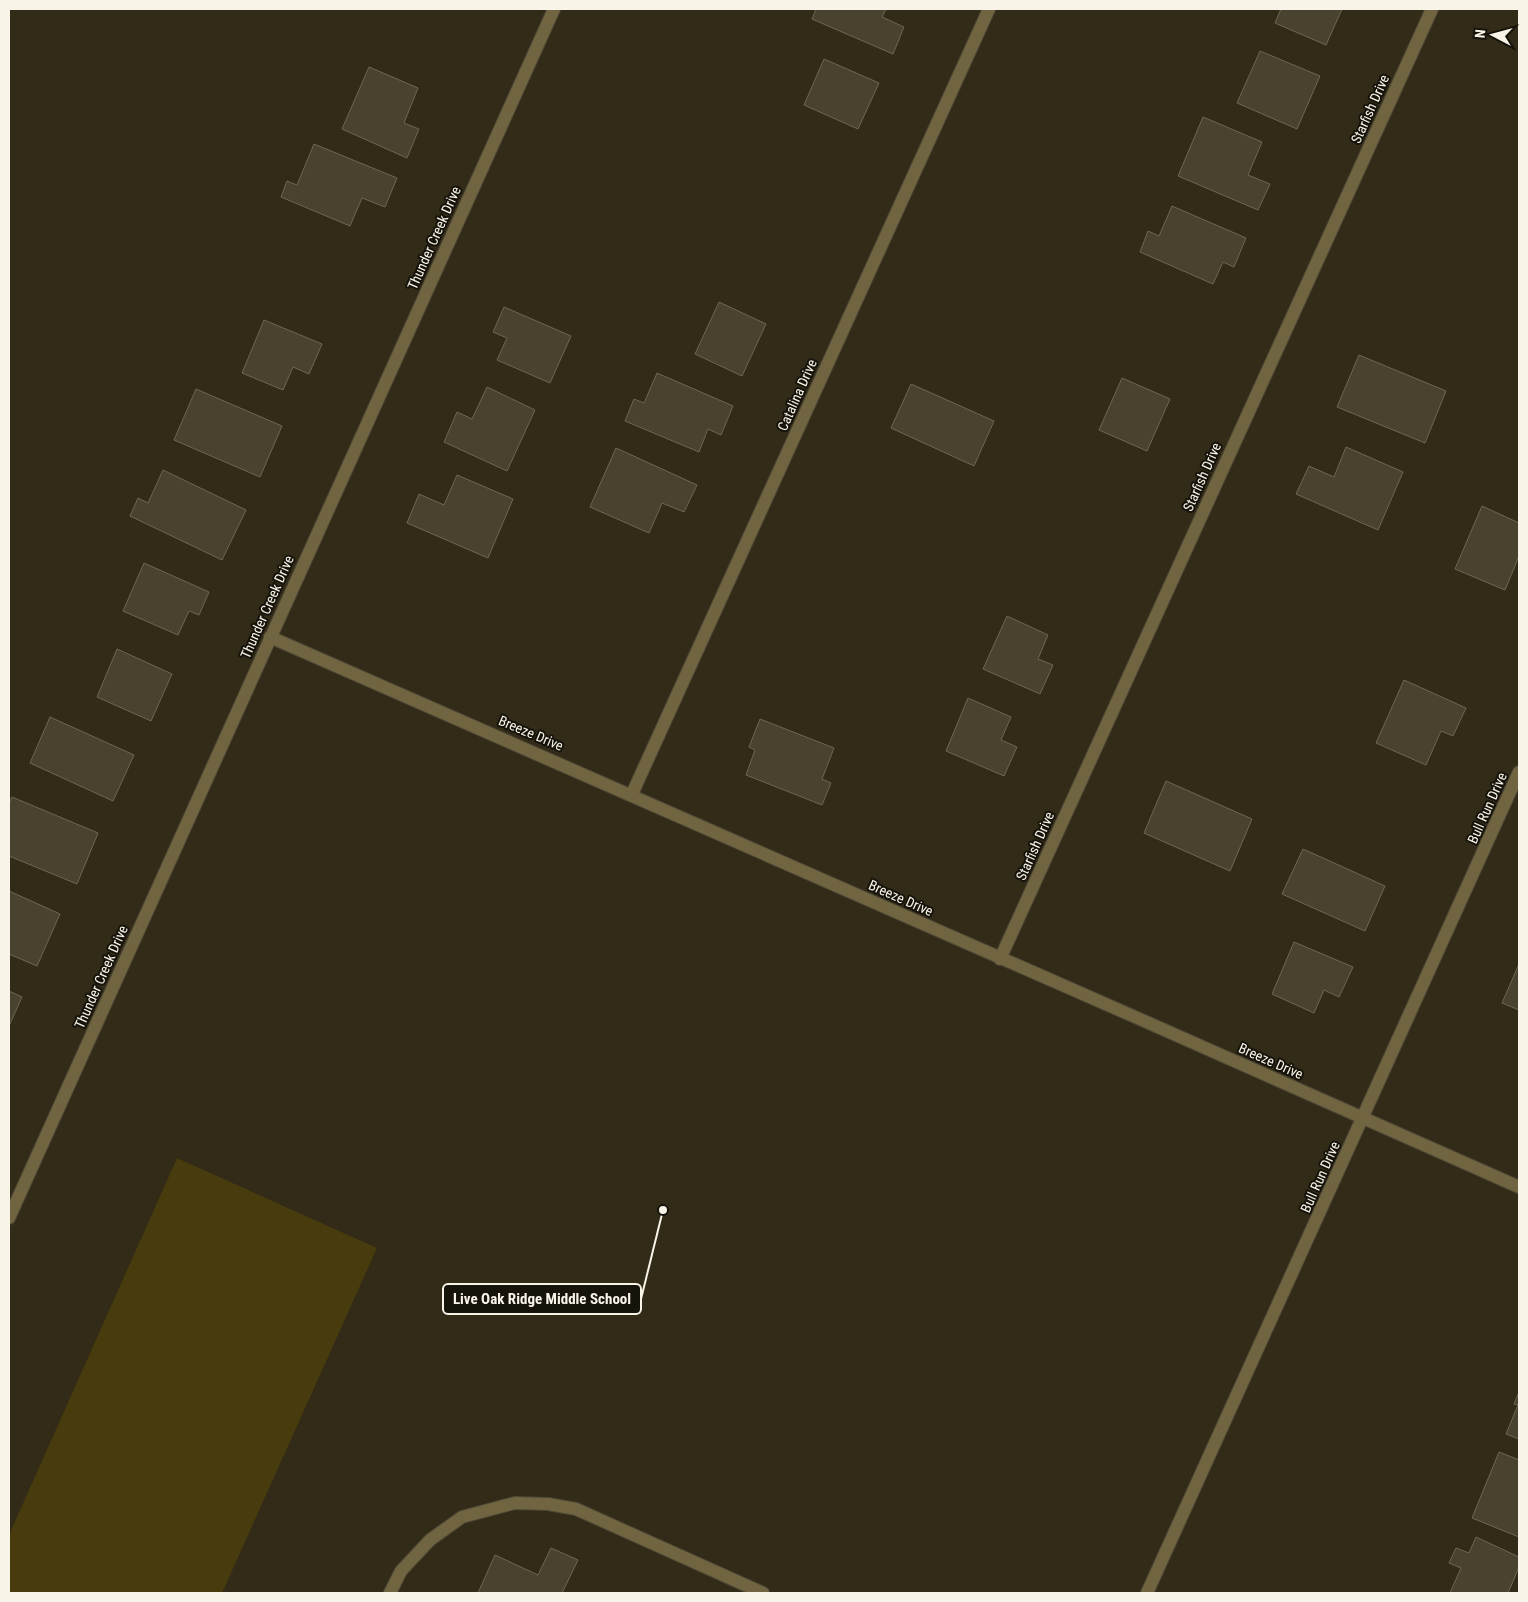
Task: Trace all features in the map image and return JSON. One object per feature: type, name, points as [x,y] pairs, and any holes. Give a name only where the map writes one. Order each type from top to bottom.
[{"type":"street","name":"Thunder Creek Drive","points":[[9,1218],[554,9]]},
{"type":"street","name":"Catalina Drive","points":[[632,794],[989,9]]},
{"type":"street","name":"Starfish Drive","points":[[1000,958],[1432,9]]},
{"type":"street","name":"Breeze Drive","points":[[270,637],[632,794],[1519,1187]]},
{"type":"street","name":"Bull Run Drive","points":[[1147,1593],[1519,772]]},
{"type":"street","points":[[390,1593],[401,1571],[430,1540],[462,1516],[515,1504],[548,1504],[576,1509],[762,1593]]},
{"type":"shaded area","points":[[177,1158],[377,1248],[222,1593],[9,1593],[9,1535]]},
{"type":"building","points":[[816,9],[886,9],[882,17],[904,27],[893,54],[812,19]]},
{"type":"building","points":[[1281,9],[1342,9],[1326,45],[1275,23]]},
{"type":"building","points":[[1260,51],[1320,76],[1297,129],[1237,103]]},
{"type":"building","points":[[824,59],[879,83],[858,129],[804,105]]},
{"type":"building","points":[[369,67],[418,88],[404,123],[419,129],[407,158],[342,129]]},
{"type":"building","points":[[1203,117],[1262,142],[1248,175],[1270,184],[1258,210],[1178,176]]},
{"type":"building","points":[[314,144],[397,178],[385,207],[362,198],[350,226],[281,197],[287,181],[297,185]]},
{"type":"building","points":[[1172,206],[1246,238],[1234,267],[1223,262],[1213,284],[1140,252],[1148,231],[1159,236]]},
{"type":"building","points":[[719,302],[766,324],[742,376],[695,354]]},
{"type":"building","points":[[504,307],[571,336],[550,383],[497,360],[507,338],[493,332]]},
{"type":"building","points":[[264,320],[322,344],[309,374],[293,367],[283,390],[242,373]]},
{"type":"building","points":[[1359,355],[1446,391],[1425,443],[1337,407]]},
{"type":"building","points":[[657,373],[733,406],[721,435],[708,429],[699,452],[625,421],[634,399],[644,403]]},
{"type":"building","points":[[1122,378],[1170,399],[1147,451],[1099,430]]},
{"type":"building","points":[[911,384],[994,421],[974,466],[891,428]]},
{"type":"building","points":[[487,387],[535,410],[507,471],[444,442],[457,412],[472,419]]},
{"type":"building","points":[[196,389],[282,426],[260,477],[174,440]]},
{"type":"building","points":[[1346,447],[1403,472],[1378,530],[1296,494],[1309,466],[1334,477]]},
{"type":"building","points":[[616,448],[697,485],[684,512],[662,503],[649,533],[590,507]]},
{"type":"building","points":[[163,470],[246,510],[222,560],[130,516],[138,498],[148,503]]},
{"type":"building","points":[[457,475],[513,499],[488,558],[407,523],[419,494],[444,505]]},
{"type":"building","points":[[1482,506],[1519,523],[1519,556],[1505,590],[1455,569]]},
{"type":"building","points":[[144,563],[209,592],[199,615],[189,611],[178,635],[123,611]]},
{"type":"building","points":[[1007,616],[1048,635],[1038,659],[1053,665],[1040,694],[983,669]]},
{"type":"building","points":[[117,649],[172,674],[151,721],[97,697]]},
{"type":"building","points":[[1404,680],[1466,708],[1453,736],[1441,731],[1426,765],[1376,743]]},
{"type":"building","points":[[968,698],[1011,717],[1001,740],[1017,747],[1004,776],[946,751]]},
{"type":"building","points":[[50,717],[134,755],[113,801],[30,763]]},
{"type":"building","points":[[760,719],[834,748],[822,779],[831,783],[822,805],[746,775],[755,750],[749,747]]},
{"type":"building","points":[[1166,781],[1252,819],[1230,871],[1144,833]]},
{"type":"building","points":[[12,797],[98,833],[77,884],[9,856],[9,803]]},
{"type":"building","points":[[1303,849],[1385,886],[1365,931],[1282,894]]},
{"type":"building","points":[[9,891],[60,914],[37,966],[9,954]]},
{"type":"building","points":[[1294,942],[1353,967],[1339,997],[1324,990],[1314,1013],[1272,994]]},
{"type":"building","points":[[1519,964],[1519,1010],[1502,1003]]},
{"type":"building","points":[[9,991],[22,997],[9,1026]]},
{"type":"building","points":[[1519,1392],[1519,1439],[1506,1434],[1518,1405],[1514,1404]]},
{"type":"building","points":[[1499,1452],[1519,1460],[1519,1537],[1472,1518]]},
{"type":"building","points":[[1476,1537],[1519,1557],[1519,1567],[1508,1593],[1450,1593],[1461,1568],[1449,1563],[1456,1548],[1469,1553]]},
{"type":"building","points":[[551,1548],[578,1560],[562,1593],[478,1593],[495,1555],[538,1575]]},
{"type":"place","name":"Live Oak Ridge Middle School","points":[[663,1210]]}]
